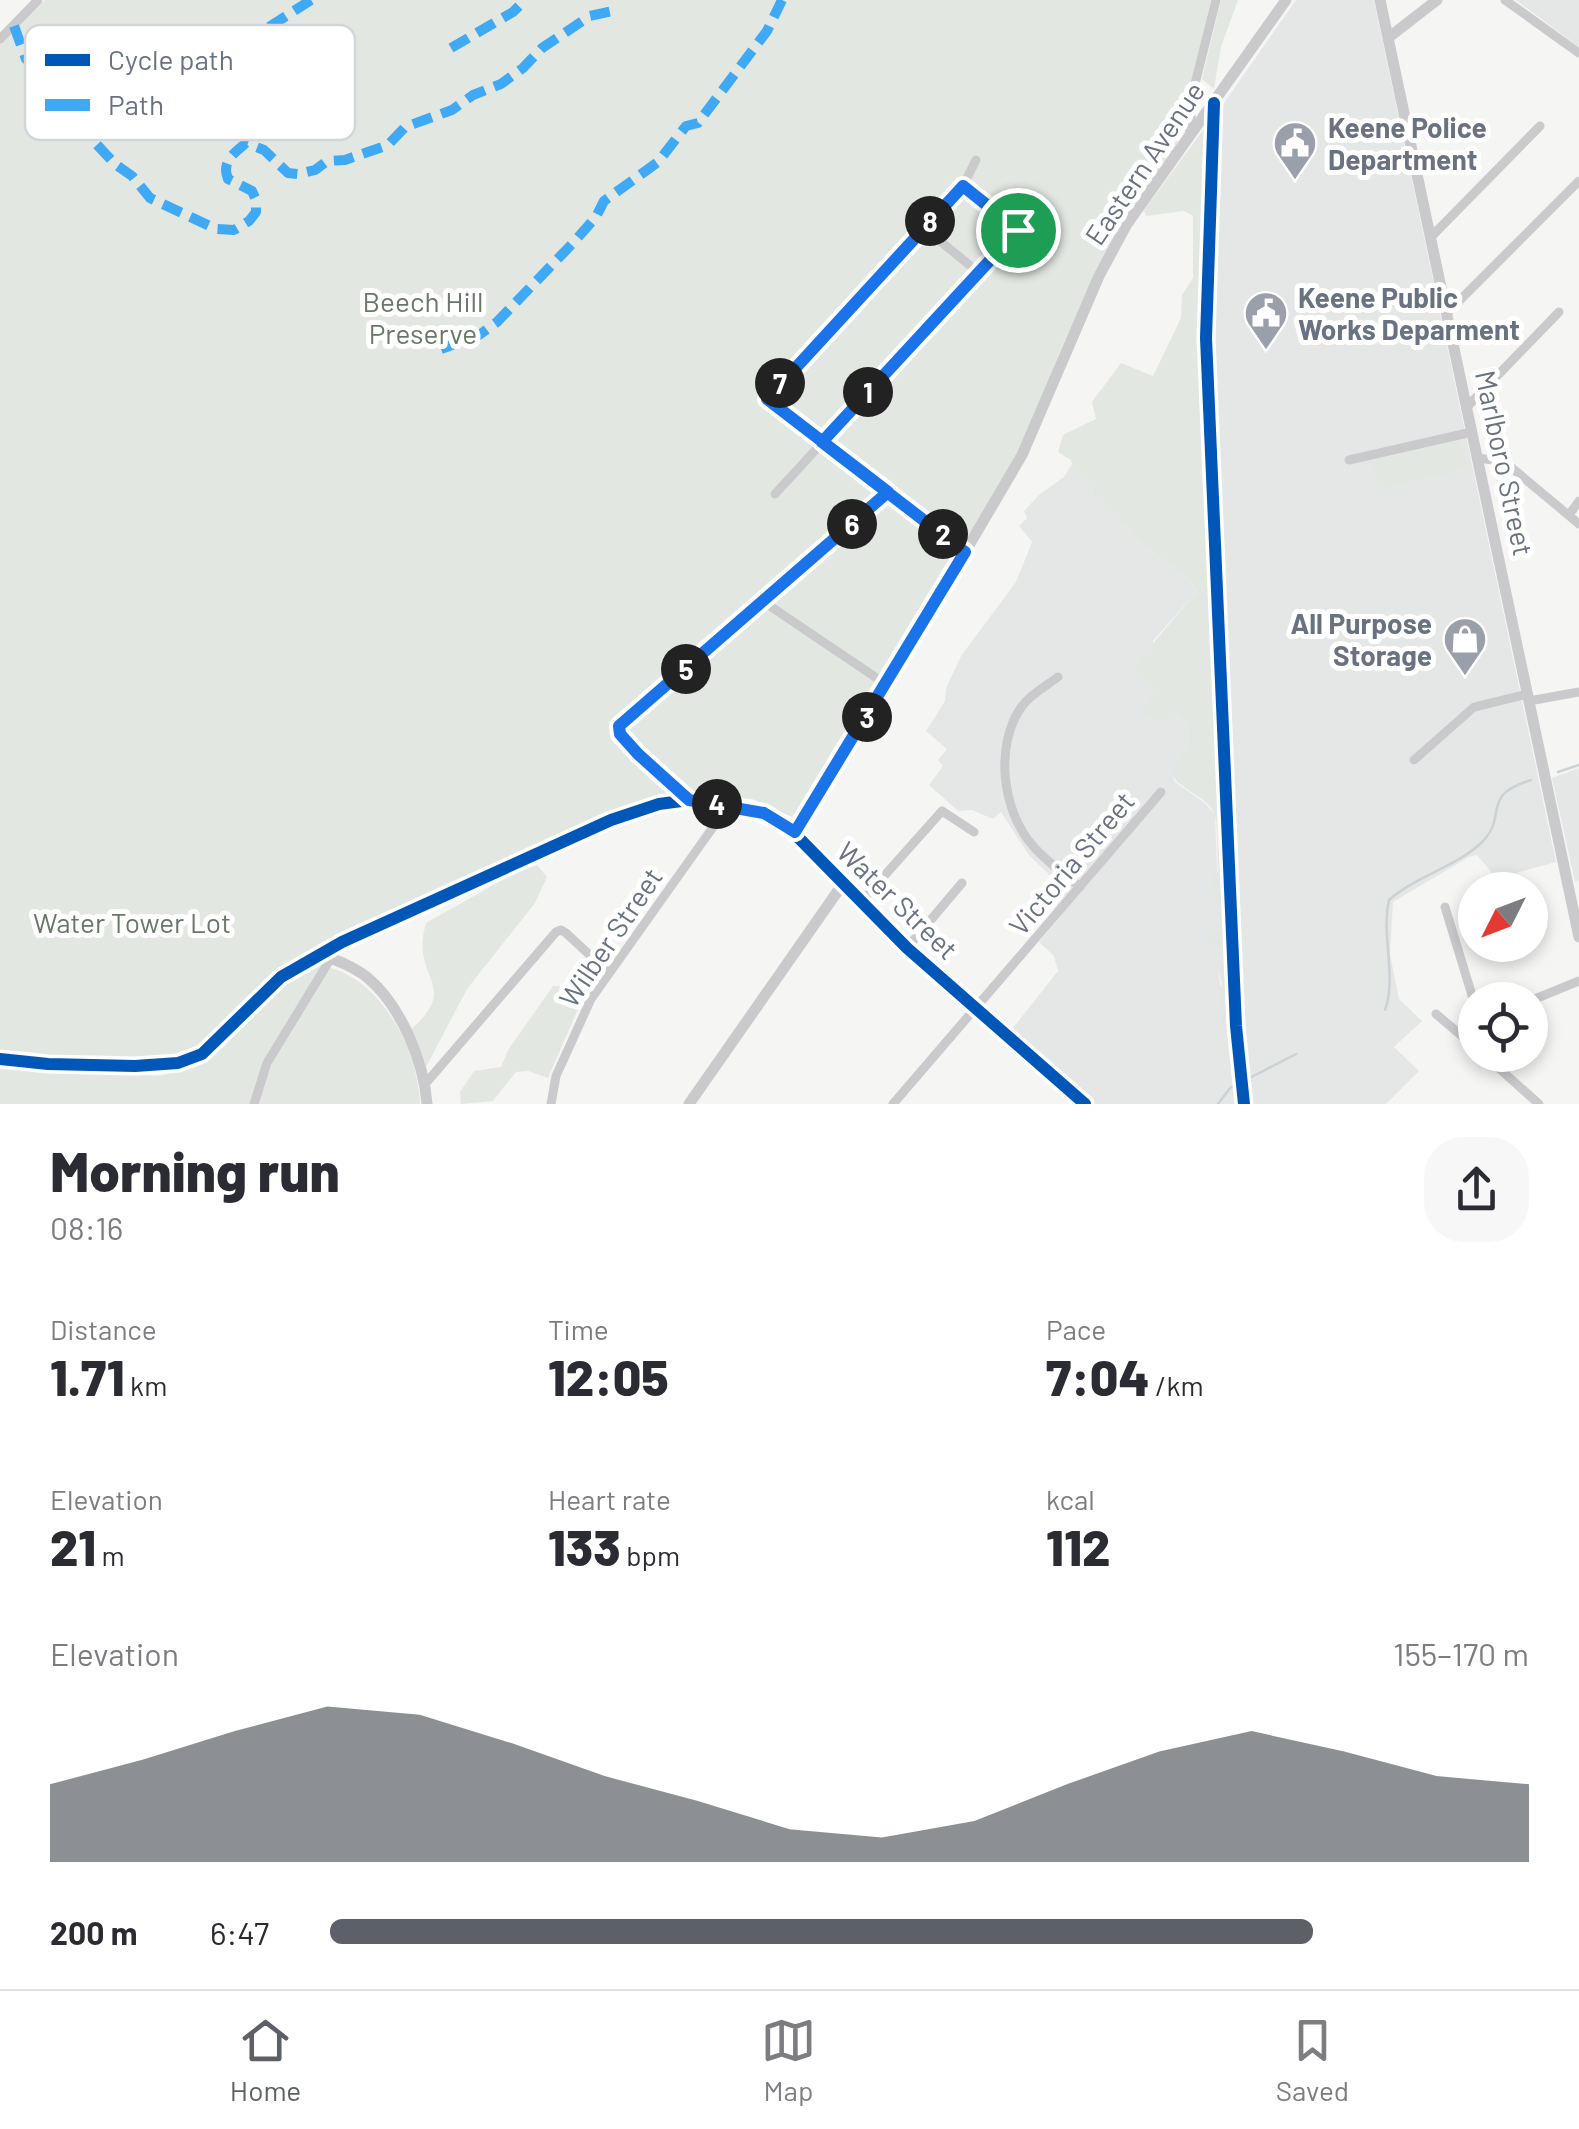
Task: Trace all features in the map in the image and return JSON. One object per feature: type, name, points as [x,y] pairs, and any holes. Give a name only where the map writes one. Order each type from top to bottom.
[{"type":"street","points":[[0,39],[38,0]]},
{"type":"street","points":[[1188,140],[1194,88],[1216,0]]},
{"type":"street","name":"Eastern Avenue","points":[[795,832],[887,685],[1032,436],[1062,358],[1116,242],[1286,0]]},
{"type":"street","name":"Marlboro Street","points":[[1380,0],[1529,698],[1574,886],[1579,937]]},
{"type":"street","points":[[1388,38],[1437,0]]},
{"type":"street","points":[[1505,0],[1579,53]]},
{"type":"street","points":[[1431,237],[1540,126]]},
{"type":"street","points":[[965,552],[767,399],[963,186],[976,160]]},
{"type":"street","points":[[1448,312],[1579,180]]},
{"type":"street","points":[[775,494],[1018,230],[963,186]]},
{"type":"street","points":[[924,228],[978,272]]},
{"type":"street","points":[[1467,407],[1559,312]]},
{"type":"street","points":[[1349,460],[1472,432]]},
{"type":"street","points":[[1477,458],[1501,461],[1579,524]]},
{"type":"street","points":[[689,800],[617,730],[888,492]]},
{"type":"street","points":[[1569,516],[1579,501]]},
{"type":"street","points":[[764,602],[887,685]]},
{"type":"street","points":[[1058,677],[1029,698],[1014,719],[1005,752],[1006,775],[1020,828],[1032,845],[1080,887]]},
{"type":"street","points":[[1414,760],[1474,707],[1579,692]]},
{"type":"street","name":"Victoria Street","points":[[893,1104],[1161,792]]},
{"type":"street","name":"Water Street","points":[[325,956],[611,820],[658,804],[689,800],[764,813],[795,832],[842,885],[907,948],[1085,1104]]},
{"type":"street","name":"Wilber Street","points":[[551,1104],[568,1044],[608,972],[728,806]]},
{"type":"street","points":[[860,903],[942,811],[974,832]]},
{"type":"street","points":[[907,948],[962,883]]},
{"type":"street","points":[[689,1104],[842,885]]},
{"type":"street","points":[[1444,907],[1468,982]]},
{"type":"street","points":[[426,1083],[556,932],[568,934],[608,972]]},
{"type":"street","points":[[254,1104],[267,1063],[325,956]]},
{"type":"street","points":[[0,1059],[48,1064],[178,1063],[202,1054],[218,1042],[281,976],[325,956],[360,972],[380,990],[411,1044],[426,1083],[427,1104]]},
{"type":"street","points":[[1548,994],[1579,981]]},
{"type":"street","points":[[1436,1014],[1458,1032]]},
{"type":"street","points":[[1503,1072],[1539,1104]]},
{"type":"street","points":[[901,1095],[911,1104]]},
{"type":"shaded area","points":[[1296,0],[1374,0],[1556,862],[1520,872],[1491,872],[1477,855],[1393,902],[1390,954],[1399,999],[1422,1021],[1394,1047],[1419,1071],[1386,1104],[1246,1104],[1238,1026],[1208,336],[1217,113]]},
{"type":"shaded area","points":[[1516,0],[1579,0],[1579,47]]},
{"type":"shaded area","points":[[1072,464],[1095,488],[1091,491],[1145,548],[1198,590],[1153,641],[1154,690],[1141,712],[1174,713],[1186,723],[1189,742],[1171,771],[1175,782],[1215,815],[1219,926],[1206,942],[1225,950],[1225,961],[1218,969],[1225,1015],[1220,1021],[1226,1038],[1222,1056],[1229,1065],[1238,1063],[1241,1104],[1092,1104],[1009,1033],[1058,971],[1054,956],[1039,942],[1060,917],[1054,909],[1064,896],[1064,889],[1029,855],[1001,812],[993,819],[972,810],[958,811],[929,785],[943,766],[938,760],[947,749],[926,731],[945,701],[946,688],[961,656],[1016,582],[1032,542],[1019,526],[1027,518],[1024,511],[1064,477]]},
{"type":"shaded area","points":[[1579,768],[1579,880],[1575,882],[1552,778]]},
{"type":"green space","points":[[45,0],[1211,0],[1177,145],[1139,198],[1099,267],[1060,351],[1025,441],[797,820],[790,821],[754,804],[696,797],[666,798],[572,832],[294,963],[200,1050],[176,1059],[0,1055],[0,42]]},
{"type":"green space","points":[[1221,0],[1238,0],[1221,47],[1214,89],[1202,79]]},
{"type":"green space","points":[[1212,118],[1205,336],[1238,1063],[1229,1066],[1221,1056],[1226,1038],[1220,1021],[1224,1014],[1218,991],[1222,984],[1218,969],[1225,961],[1225,950],[1206,943],[1210,931],[1219,925],[1216,899],[1208,895],[1213,875],[1218,872],[1215,816],[1207,803],[1180,784],[1170,771],[1189,742],[1186,723],[1174,713],[1161,724],[1140,712],[1154,690],[1133,667],[1198,590],[1145,548],[1091,492],[1094,488],[1073,468],[1071,460],[1058,452],[1063,435],[1096,419],[1092,402],[1121,363],[1153,376],[1181,318],[1182,295],[1193,278],[1193,216],[1184,211],[1146,216],[1144,210]]},
{"type":"green space","points":[[1461,440],[1469,468],[1378,490],[1371,461]]},
{"type":"green space","points":[[537,865],[547,877],[535,903],[467,989],[426,1067],[410,1030],[425,1015],[434,991],[424,957],[426,923],[520,870]]},
{"type":"green space","points":[[324,966],[363,985],[393,1019],[412,1061],[420,1104],[0,1104],[0,1067],[156,1076],[182,1070],[224,1041],[278,987],[299,974]]},
{"type":"green space","points":[[553,986],[569,986],[585,993],[548,1078],[528,1071],[516,1072],[493,1101],[461,1104],[460,1092],[474,1071],[501,1067],[508,1050]]},
{"type":"waterway","points":[[1558,772],[1579,765]]},
{"type":"waterway","points":[[1385,1010],[1390,984],[1389,900],[1482,842],[1505,793],[1531,780]]},
{"type":"waterway","points":[[1218,1104],[1230,1088],[1296,1054]]},
{"type":"marked path","points":[[272,25],[311,0]]},
{"type":"marked path","points":[[451,48],[513,12],[525,0]]},
{"type":"marked path","points":[[441,349],[479,335],[497,322],[596,217],[604,201],[658,162],[686,126],[698,123],[767,31],[782,0]]},
{"type":"marked path","points":[[93,140],[150,198],[216,229],[234,230],[256,212],[252,191],[228,179],[226,173],[230,158],[246,143],[264,150],[288,173],[298,174],[315,170],[327,161],[345,160],[388,145],[405,127],[452,110],[473,95],[501,84],[542,48],[590,16],[613,11]]},
{"type":"marked path","points":[[14,26],[25,56]]},
{"type":"cycle path","points":[[1214,103],[1206,338],[1236,1026],[1244,1104]]},
{"type":"cycle path","points":[[0,1059],[135,1066],[178,1063],[202,1054],[281,977],[342,942],[611,820],[659,804],[689,800],[751,809],[786,825],[907,948],[1085,1104]]},
{"type":"place","name":"Keene Police Department","points":[[1295,181]]},
{"type":"place","name":"Keene Public Works Deparment","points":[[1266,351]]},
{"type":"place","name":"All Purpose Storage","points":[[1465,677]]},
{"type":"route","points":[[1018,230],[822,442],[965,552],[800,828],[795,832],[764,813],[689,800],[638,754],[617,730],[619,726],[764,602],[888,492],[822,442],[767,399],[963,186],[1018,230]]},
{"type":"park label","name":"Beech Hill Preserve","points":[[423,317]]},
{"type":"park label","name":"Water Tower Lot","points":[[132,922]]}]
